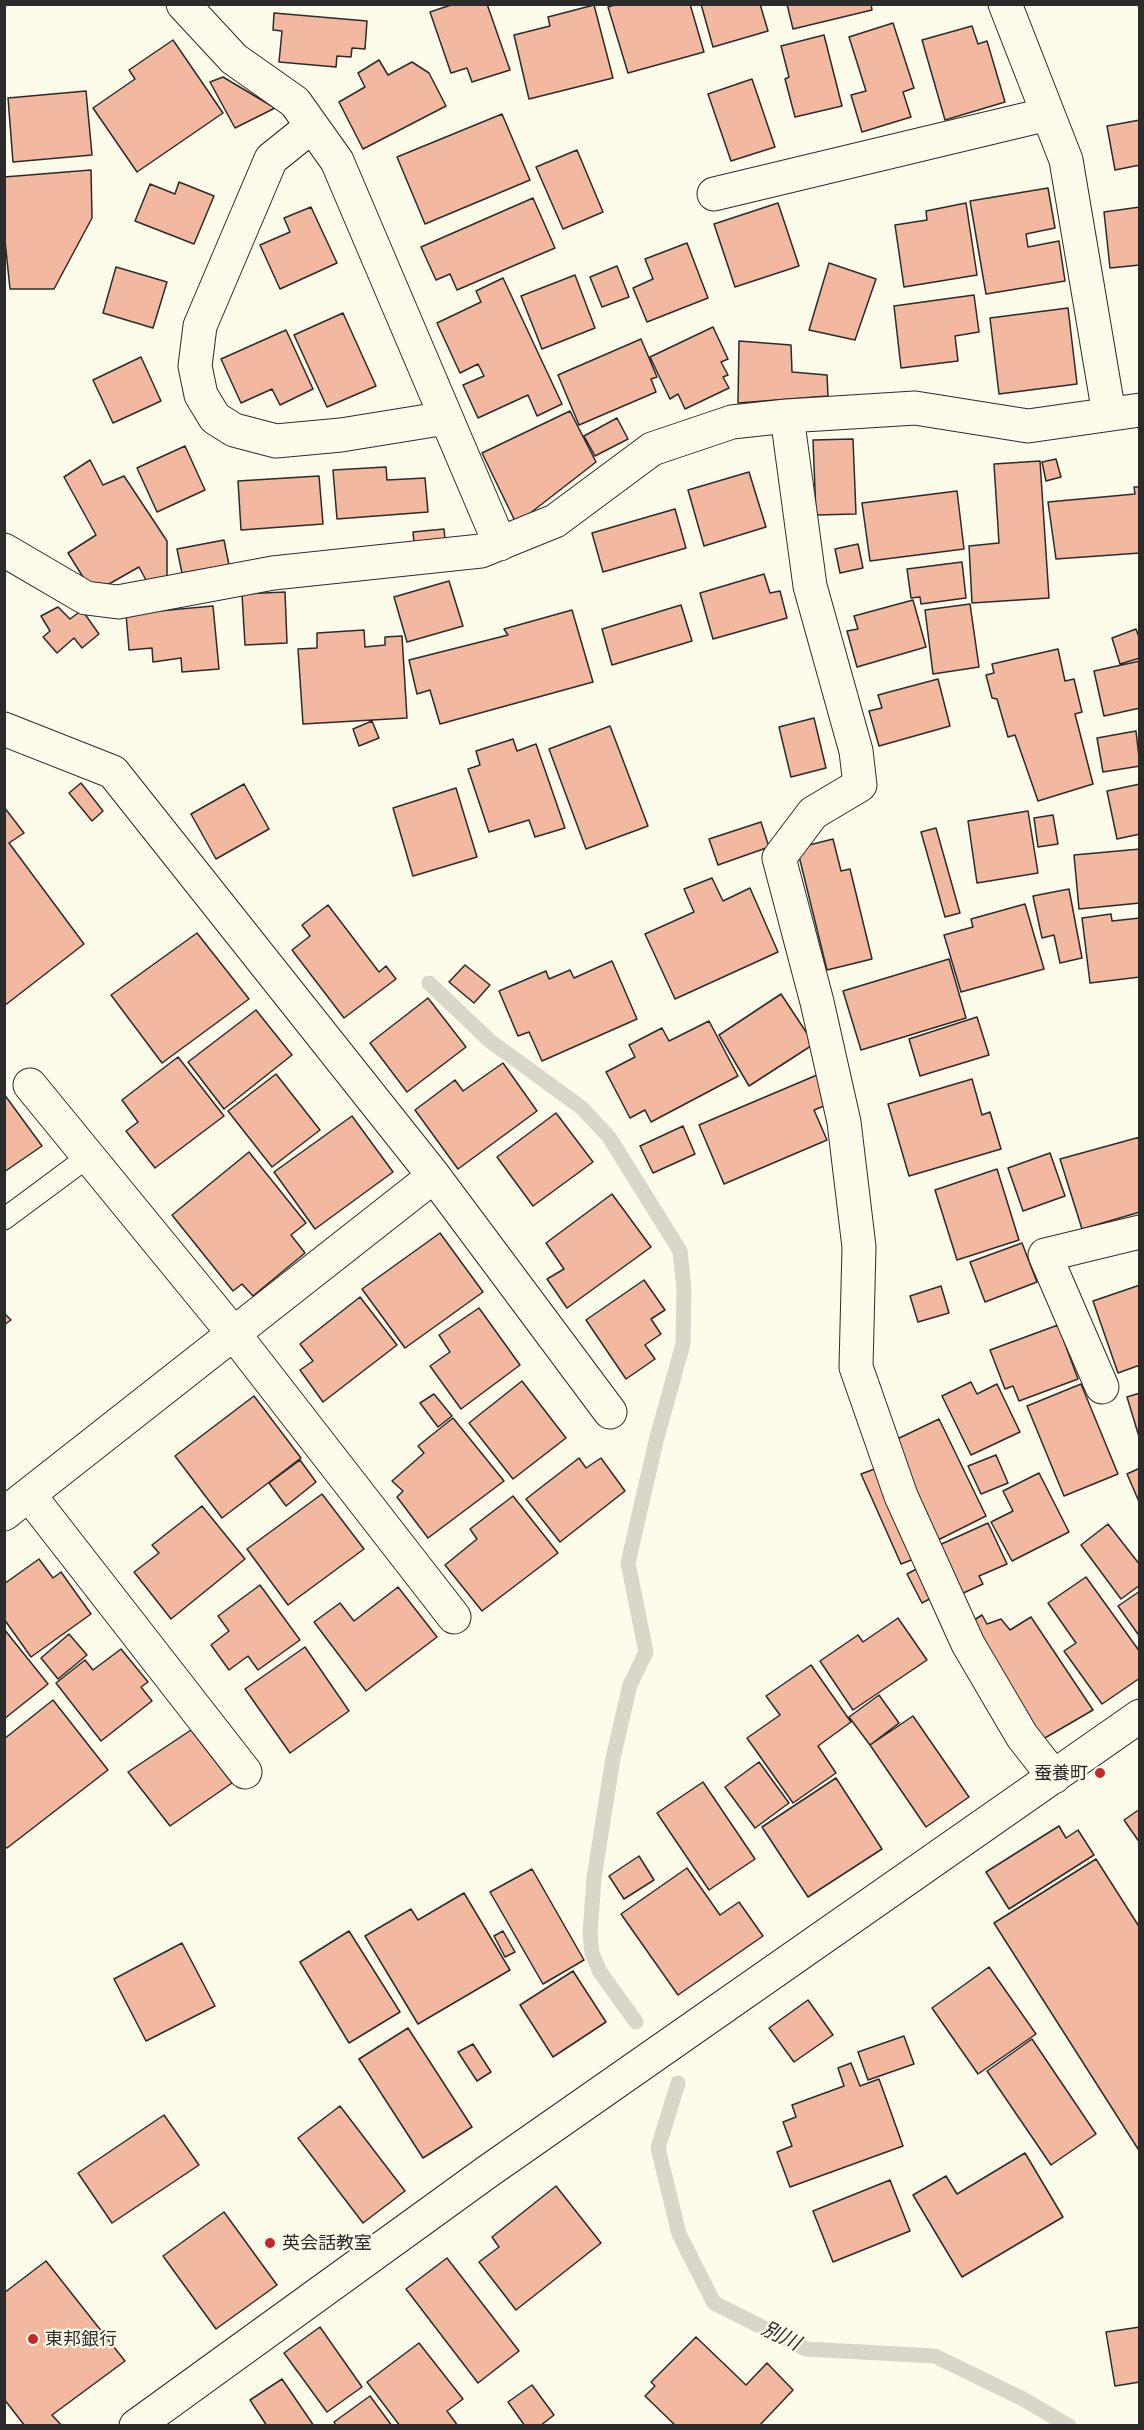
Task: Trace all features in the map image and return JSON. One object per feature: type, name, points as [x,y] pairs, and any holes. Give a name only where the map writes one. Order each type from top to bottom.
[{"type":"street","points":[[183,4],[234,59],[295,102],[336,161],[500,544]]},
{"type":"street","points":[[4,550],[86,598],[118,602],[273,573],[481,551],[555,521],[652,449],[732,422],[915,408],[1028,426],[1124,412],[1066,160],[1005,4]]},
{"type":"street","points":[[714,194],[1048,114]]},
{"type":"street","points":[[312,126],[271,159],[200,326],[195,366],[201,395],[215,418],[234,430],[276,441],[341,435],[446,418]]},
{"type":"street","points":[[788,416],[810,586],[856,750],[860,785],[813,813],[779,858],[817,1002],[844,1122],[859,1247],[856,1366],[901,1496],[968,1644],[1022,1736],[1054,1777]]},
{"type":"street","points":[[4,729],[113,772],[434,1176],[610,1412]]},
{"type":"street","points":[[30,1085],[234,1334],[454,1617]]},
{"type":"street","points":[[245,1773],[17,1505],[434,1176]]},
{"type":"street","points":[[1102,1388],[1045,1255],[1140,1232]]},
{"type":"street","points":[[136,2426],[487,2172],[1140,1716]]},
{"type":"lane","points":[[4,1220],[89,1156]]},
{"type":"building","points":[[454,4],[487,4],[510,70],[472,82],[467,68],[451,73],[430,12]]},
{"type":"building","points":[[618,4],[690,4],[704,52],[628,73],[608,7]]},
{"type":"building","points":[[701,4],[760,4],[768,31],[713,47]]},
{"type":"building","points":[[787,4],[871,4],[872,10],[793,29]]},
{"type":"building","points":[[594,5],[613,78],[529,99],[514,35],[550,26],[548,17]]},
{"type":"building","points":[[274,13],[367,21],[365,49],[352,48],[351,57],[337,56],[336,67],[279,62],[282,31],[273,30]]},
{"type":"building","points":[[893,23],[914,88],[903,92],[911,117],[862,132],[851,95],[866,91],[849,37]]},
{"type":"building","points":[[972,26],[978,44],[987,41],[1005,102],[945,120],[922,40]]},
{"type":"building","points":[[824,35],[842,106],[795,117],[785,79],[789,77],[781,46]]},
{"type":"building","points":[[173,40],[223,113],[137,172],[93,108],[135,79],[129,70]]},
{"type":"building","points":[[379,60],[388,75],[412,62],[429,73],[446,106],[363,149],[339,102],[365,87],[358,73]]},
{"type":"building","points":[[223,77],[275,108],[235,128],[210,82]]},
{"type":"building","points":[[752,79],[775,147],[731,161],[708,94]]},
{"type":"building","points":[[86,91],[92,155],[13,162],[8,98]]},
{"type":"building","points":[[502,114],[530,180],[425,224],[397,157]]},
{"type":"building","points":[[1140,120],[1140,165],[1115,170],[1107,126]]},
{"type":"building","points":[[577,150],[603,212],[563,229],[536,167]]},
{"type":"building","points":[[91,170],[92,218],[54,289],[10,289],[4,231],[4,177]]},
{"type":"building","points":[[179,182],[214,196],[194,244],[135,221],[150,184],[175,194]]},
{"type":"building","points":[[1048,188],[1055,228],[1026,234],[1028,247],[1059,241],[1065,281],[986,294],[970,201]]},
{"type":"building","points":[[533,198],[555,248],[457,290],[450,274],[436,280],[421,247]]},
{"type":"building","points":[[778,203],[799,266],[735,287],[714,224]]},
{"type":"building","points":[[966,203],[977,275],[904,287],[895,225],[927,220],[926,211]]},
{"type":"building","points":[[311,207],[337,263],[280,289],[260,245],[290,232],[284,218]]},
{"type":"building","points":[[1140,207],[1140,265],[1110,268],[1104,212]]},
{"type":"building","points":[[687,243],[708,298],[647,322],[633,288],[653,279],[645,259]]},
{"type":"building","points":[[829,263],[876,279],[855,340],[809,330]]},
{"type":"building","points":[[617,266],[629,297],[602,307],[590,277]]},
{"type":"building","points":[[116,267],[167,282],[153,328],[103,313]]},
{"type":"building","points":[[575,275],[595,328],[542,349],[521,296]]},
{"type":"building","points":[[503,278],[562,404],[537,416],[528,395],[478,418],[463,385],[484,376],[478,364],[460,373],[437,323],[481,302],[476,291]]},
{"type":"building","points":[[974,295],[979,332],[955,336],[958,361],[901,368],[894,306]]},
{"type":"building","points":[[1068,308],[1077,384],[999,394],[990,318]]},
{"type":"building","points":[[343,313],[376,386],[327,407],[294,335]]},
{"type":"building","points":[[713,327],[728,359],[721,362],[728,375],[723,377],[729,388],[685,409],[678,394],[670,399],[650,357]]},
{"type":"building","points":[[286,330],[313,389],[280,405],[272,389],[241,403],[221,359]]},
{"type":"building","points":[[641,339],[657,377],[651,379],[656,392],[579,425],[558,375]]},
{"type":"building","points":[[739,341],[791,345],[792,372],[827,375],[828,396],[738,403]]},
{"type":"building","points":[[141,357],[161,401],[113,423],[93,380]]},
{"type":"building","points":[[570,411],[596,462],[520,521],[514,519],[482,453]]},
{"type":"building","points":[[617,418],[628,439],[595,456],[584,436]]},
{"type":"building","points":[[853,439],[856,514],[816,515],[813,440]]},
{"type":"building","points":[[185,446],[205,490],[157,512],[137,468]]},
{"type":"building","points":[[1056,459],[1061,477],[1046,481],[1042,462]]},
{"type":"building","points":[[90,460],[103,485],[124,476],[167,541],[167,579],[147,582],[139,567],[93,593],[68,553],[96,535],[64,477]]},
{"type":"building","points":[[1040,461],[1049,598],[972,603],[969,546],[999,543],[994,464]]},
{"type":"building","points":[[386,467],[387,480],[425,478],[428,512],[337,519],[333,470]]},
{"type":"building","points":[[749,472],[766,527],[704,546],[688,490]]},
{"type":"building","points":[[319,476],[323,524],[241,530],[238,481]]},
{"type":"building","points":[[1134,487],[1140,487],[1140,553],[1056,559],[1048,502],[1135,494]]},
{"type":"building","points":[[957,491],[964,549],[870,561],[862,503]]},
{"type":"building","points":[[675,509],[686,548],[603,572],[592,533]]},
{"type":"building","points":[[444,529],[446,550],[415,553],[413,532]]},
{"type":"building","points":[[224,540],[229,565],[182,573],[177,549]]},
{"type":"building","points":[[858,544],[863,568],[840,573],[835,549]]},
{"type":"building","points":[[962,562],[966,598],[921,604],[920,597],[911,598],[907,569]]},
{"type":"building","points":[[764,574],[770,593],[780,591],[787,618],[713,639],[700,593]]},
{"type":"building","points":[[449,581],[463,626],[407,642],[394,597]]},
{"type":"building","points":[[285,592],[287,643],[245,645],[242,594]]},
{"type":"building","points":[[913,600],[926,647],[857,667],[847,631],[858,629],[854,616]]},
{"type":"building","points":[[970,604],[979,667],[933,674],[925,610]]},
{"type":"building","points":[[681,605],[692,641],[612,665],[602,629]]},
{"type":"building","points":[[213,606],[219,669],[182,672],[181,658],[153,662],[152,648],[129,650],[126,614]]},
{"type":"building","points":[[58,607],[70,619],[82,610],[99,634],[82,648],[74,638],[57,653],[43,637],[50,631],[41,616]]},
{"type":"building","points":[[572,610],[593,682],[440,724],[430,690],[417,694],[409,660],[508,635],[504,629]]},
{"type":"building","points":[[1136,629],[1140,640],[1140,658],[1120,664],[1112,638]]},
{"type":"building","points":[[364,630],[365,647],[385,645],[385,637],[402,636],[407,718],[303,724],[298,649],[317,648],[317,633]]},
{"type":"building","points":[[1058,649],[1065,681],[1074,679],[1082,712],[1075,714],[1093,784],[1038,801],[1015,735],[1008,737],[997,699],[992,698],[986,675],[994,673],[992,664]]},
{"type":"building","points":[[1140,661],[1140,708],[1104,716],[1094,671]]},
{"type":"building","points":[[938,679],[950,726],[879,746],[869,711],[882,708],[878,695]]},
{"type":"building","points":[[814,718],[826,768],[791,777],[779,727]]},
{"type":"building","points":[[372,721],[379,738],[359,746],[353,729]]},
{"type":"building","points":[[610,726],[648,826],[586,849],[549,749]]},
{"type":"building","points":[[1136,731],[1140,766],[1103,772],[1097,738]]},
{"type":"building","points":[[513,739],[517,751],[536,744],[565,828],[535,837],[529,820],[489,832],[468,769],[480,765],[476,751]]},
{"type":"building","points":[[81,783],[103,811],[92,821],[69,793]]},
{"type":"building","points":[[244,784],[269,829],[216,859],[191,814]]},
{"type":"building","points":[[1140,784],[1140,834],[1117,839],[1107,791]]},
{"type":"building","points":[[456,788],[477,857],[413,876],[393,808]]},
{"type":"building","points":[[4,807],[24,833],[9,843],[84,944],[4,1006]]},
{"type":"building","points":[[1028,811],[1038,873],[977,883],[968,821]]},
{"type":"building","points":[[1053,815],[1058,844],[1038,847],[1034,818]]},
{"type":"building","points":[[761,822],[769,847],[718,865],[709,839]]},
{"type":"building","points":[[936,828],[960,913],[945,917],[921,832]]},
{"type":"building","points":[[833,839],[841,871],[850,869],[872,959],[827,970],[797,848]]},
{"type":"building","points":[[1140,849],[1140,903],[1079,909],[1074,855]]},
{"type":"building","points":[[712,878],[723,901],[750,888],[778,952],[675,999],[645,934],[694,912],[684,889]]},
{"type":"building","points":[[1069,889],[1082,958],[1060,963],[1054,935],[1042,938],[1033,896]]},
{"type":"building","points":[[1025,904],[1044,969],[961,992],[944,935],[973,927],[971,919]]},
{"type":"building","points":[[328,905],[379,972],[386,966],[396,979],[344,1018],[292,950],[310,936],[302,925]]},
{"type":"building","points":[[1111,914],[1112,921],[1140,918],[1140,977],[1090,983],[1082,918]]},
{"type":"building","points":[[197,933],[249,999],[162,1063],[111,995]]},
{"type":"building","points":[[949,959],[966,1018],[861,1050],[843,991]]},
{"type":"building","points":[[612,961],[637,1019],[542,1061],[529,1032],[518,1036],[499,991],[546,971],[549,979],[570,970],[574,978]]},
{"type":"building","points":[[465,965],[490,985],[474,1003],[449,982]]},
{"type":"building","points":[[781,994],[814,1044],[749,1086],[719,1035]]},
{"type":"building","points":[[428,998],[466,1047],[407,1092],[370,1043]]},
{"type":"building","points":[[256,1010],[292,1055],[224,1109],[188,1062]]},
{"type":"building","points":[[977,1017],[989,1055],[920,1076],[909,1039]]},
{"type":"building","points":[[709,1021],[738,1076],[651,1122],[645,1110],[630,1118],[606,1072],[635,1057],[629,1045],[662,1028],[669,1041]]},
{"type":"building","points":[[178,1057],[224,1116],[155,1168],[126,1131],[138,1122],[122,1100]]},
{"type":"building","points":[[503,1063],[537,1111],[458,1169],[415,1110],[455,1080],[463,1091]]},
{"type":"building","points":[[276,1074],[320,1130],[272,1167],[228,1111]]},
{"type":"building","points":[[817,1075],[829,1104],[814,1110],[827,1140],[724,1184],[699,1125]]},
{"type":"building","points":[[972,1079],[982,1115],[990,1112],[1001,1149],[909,1176],[888,1104]]},
{"type":"building","points":[[4,1094],[42,1146],[4,1172]]},
{"type":"building","points":[[556,1113],[593,1162],[533,1206],[497,1157]]},
{"type":"building","points":[[352,1116],[393,1172],[315,1229],[274,1172]]},
{"type":"building","points":[[683,1126],[695,1154],[653,1173],[640,1146]]},
{"type":"building","points":[[1140,1137],[1140,1212],[1082,1229],[1060,1159]]},
{"type":"building","points":[[249,1152],[306,1223],[291,1235],[305,1253],[253,1296],[242,1284],[233,1291],[172,1215]]},
{"type":"building","points":[[1050,1153],[1065,1196],[1023,1211],[1008,1168]]},
{"type":"building","points":[[997,1169],[1019,1240],[957,1260],[935,1190]]},
{"type":"building","points":[[612,1194],[651,1247],[567,1308],[547,1279],[564,1269],[546,1243]]},
{"type":"building","points":[[440,1233],[483,1292],[405,1348],[362,1289]]},
{"type":"building","points":[[1022,1243],[1037,1282],[985,1302],[970,1262]]},
{"type":"building","points":[[644,1280],[665,1310],[651,1319],[661,1334],[645,1345],[655,1359],[626,1379],[586,1320]]},
{"type":"building","points":[[1140,1285],[1140,1365],[1118,1373],[1093,1301]]},
{"type":"building","points":[[941,1286],[949,1313],[918,1322],[910,1296]]},
{"type":"building","points":[[360,1297],[397,1345],[323,1402],[300,1370],[313,1361],[300,1344]]},
{"type":"building","points":[[479,1308],[520,1365],[461,1409],[430,1366],[450,1352],[439,1335]]},
{"type":"building","points":[[4,1313],[11,1320],[4,1325]]},
{"type":"building","points":[[1058,1325],[1078,1379],[1019,1401],[1013,1386],[1005,1389],[990,1350]]},
{"type":"building","points":[[522,1381],[566,1438],[513,1479],[469,1423]]},
{"type":"building","points":[[971,1382],[977,1394],[997,1384],[1020,1432],[971,1455],[942,1396]]},
{"type":"building","points":[[1081,1384],[1118,1474],[1064,1496],[1027,1406]]},
{"type":"building","points":[[1140,1393],[1140,1440],[1127,1397]]},
{"type":"building","points":[[434,1394],[452,1416],[438,1427],[420,1403]]},
{"type":"building","points":[[254,1396],[301,1458],[222,1518],[175,1456]]},
{"type":"building","points":[[453,1418],[504,1481],[428,1538],[397,1497],[403,1491],[392,1481],[424,1453],[418,1446]]},
{"type":"building","points":[[939,1419],[986,1516],[938,1540],[891,1442]]},
{"type":"building","points":[[996,1455],[1008,1483],[981,1494],[968,1466]]},
{"type":"building","points":[[579,1458],[586,1468],[601,1458],[625,1491],[560,1542],[526,1499]]},
{"type":"building","points":[[300,1460],[316,1482],[286,1506],[269,1483]]},
{"type":"building","points":[[880,1467],[919,1557],[901,1564],[861,1474]]},
{"type":"building","points":[[1140,1468],[1140,1504],[1127,1474]]},
{"type":"building","points":[[1039,1473],[1069,1532],[1012,1561],[991,1522],[1013,1511],[1003,1491]]},
{"type":"building","points":[[322,1494],[364,1549],[288,1605],[247,1549]]},
{"type":"building","points":[[513,1496],[558,1553],[482,1611],[445,1565],[477,1539],[470,1529]]},
{"type":"building","points":[[202,1506],[245,1559],[171,1619],[134,1572],[159,1553],[152,1545]]},
{"type":"building","points":[[988,1523],[1007,1564],[979,1576],[983,1584],[959,1595],[937,1546]]},
{"type":"building","points":[[1108,1524],[1140,1565],[1140,1585],[1121,1599],[1081,1545]]},
{"type":"building","points":[[39,1559],[53,1578],[61,1572],[91,1614],[31,1657],[4,1619],[4,1584]]},
{"type":"building","points":[[922,1566],[937,1595],[922,1603],[907,1574]]},
{"type":"building","points":[[1086,1577],[1140,1652],[1140,1678],[1102,1704],[1064,1651],[1076,1643],[1048,1603]]},
{"type":"building","points":[[260,1585],[300,1640],[258,1670],[248,1656],[229,1670],[211,1645],[229,1631],[218,1616]]},
{"type":"building","points":[[398,1587],[437,1637],[366,1691],[314,1622],[340,1603],[354,1621]]},
{"type":"building","points":[[1140,1591],[1140,1637],[1118,1606]]},
{"type":"building","points":[[982,1615],[987,1624],[1001,1619],[1010,1630],[1031,1617],[1093,1710],[1038,1742],[968,1624]]},
{"type":"building","points":[[898,1618],[927,1660],[853,1710],[820,1661],[858,1635],[863,1642]]},
{"type":"building","points":[[4,1629],[48,1684],[4,1719]]},
{"type":"building","points":[[69,1634],[87,1655],[58,1679],[41,1658]]},
{"type":"building","points":[[305,1647],[349,1711],[290,1753],[245,1689]]},
{"type":"building","points":[[121,1649],[148,1682],[141,1687],[152,1701],[101,1741],[56,1683],[85,1660],[93,1670]]},
{"type":"building","points":[[811,1665],[851,1722],[818,1746],[836,1773],[793,1803],[747,1738],[780,1715],[766,1696]]},
{"type":"building","points":[[879,1695],[899,1723],[870,1745],[849,1717]]},
{"type":"building","points":[[53,1700],[108,1770],[7,1848],[4,1846],[4,1739]]},
{"type":"building","points":[[913,1716],[969,1797],[926,1827],[870,1745]]},
{"type":"building","points":[[191,1730],[232,1783],[170,1826],[128,1772]]},
{"type":"building","points":[[759,1762],[789,1803],[755,1828],[725,1787]]},
{"type":"building","points":[[836,1778],[882,1849],[808,1897],[762,1827]]},
{"type":"building","points":[[703,1782],[755,1859],[709,1890],[657,1813]]},
{"type":"building","points":[[1140,1809],[1140,1843],[1124,1820]]},
{"type":"building","points":[[1059,1826],[1066,1838],[1078,1830],[1094,1855],[1009,1909],[986,1872]]},
{"type":"building","points":[[639,1856],[654,1880],[624,1899],[609,1876]]},
{"type":"building","points":[[1096,1859],[1140,1928],[1140,2152],[994,1923]]},
{"type":"building","points":[[687,1868],[720,1915],[739,1902],[763,1936],[678,1995],[621,1914]]},
{"type":"building","points":[[532,1869],[584,1960],[543,1984],[490,1892]]},
{"type":"building","points":[[464,1893],[510,1970],[418,2024],[365,1936],[411,1909],[418,1920]]},
{"type":"building","points":[[349,1931],[400,2012],[349,2043],[300,1962]]},
{"type":"building","points":[[503,1931],[515,1952],[505,1957],[494,1936]]},
{"type":"building","points":[[182,1943],[215,2006],[146,2041],[114,1979]]},
{"type":"building","points":[[989,1967],[1036,2034],[978,2074],[932,2008]]},
{"type":"building","points":[[573,1971],[606,2022],[553,2057],[520,2005]]},
{"type":"building","points":[[808,2000],[833,2035],[794,2062],[769,2028]]},
{"type":"building","points":[[408,2028],[472,2127],[423,2158],[359,2059]]},
{"type":"building","points":[[904,2036],[914,2064],[868,2080],[858,2052]]},
{"type":"building","points":[[1032,2039],[1096,2134],[1051,2165],[987,2071]]},
{"type":"building","points":[[473,2044],[491,2072],[477,2081],[458,2052]]},
{"type":"building","points":[[851,2063],[860,2086],[879,2079],[903,2146],[790,2187],[777,2152],[792,2146],[783,2122],[796,2117],[792,2105],[844,2086],[838,2068]]},
{"type":"building","points":[[340,2106],[405,2191],[363,2223],[298,2138]]},
{"type":"building","points":[[164,2115],[199,2165],[112,2223],[78,2173]]},
{"type":"building","points":[[1025,2153],[1063,2217],[962,2277],[913,2195],[946,2176],[957,2194]]},
{"type":"building","points":[[890,2180],[910,2231],[833,2262],[813,2211]]},
{"type":"building","points":[[556,2186],[601,2243],[516,2310],[479,2262],[499,2247],[492,2237]]},
{"type":"building","points":[[224,2212],[277,2285],[216,2329],[163,2256]]},
{"type":"building","points":[[447,2258],[519,2351],[478,2383],[406,2289]]},
{"type":"building","points":[[46,2261],[125,2361],[52,2415],[62,2426],[25,2426],[4,2399],[4,2293]]},
{"type":"building","points":[[320,2327],[362,2387],[327,2412],[284,2353]]},
{"type":"building","points":[[1140,2327],[1140,2382],[1115,2386],[1106,2332]]},
{"type":"building","points":[[696,2337],[746,2385],[767,2363],[793,2390],[759,2426],[676,2426],[645,2396],[655,2386],[651,2382]]},
{"type":"building","points":[[419,2343],[463,2399],[447,2411],[458,2426],[400,2426],[367,2382]]},
{"type":"building","points":[[282,2379],[314,2426],[267,2426],[250,2400]]},
{"type":"building","points":[[532,2385],[554,2415],[540,2426],[525,2426],[508,2402]]},
{"type":"building","points":[[370,2396],[392,2426],[336,2426],[334,2422]]},
{"type":"waterway","points":[[429,983],[490,1041],[582,1108],[609,1137],[680,1251],[684,1288],[683,1344],[656,1441],[628,1563],[646,1652],[630,1685],[613,1758],[594,1878],[590,1934],[592,1953],[600,1972],[636,2022]]},
{"type":"waterway","name":"別川","points":[[678,2083],[658,2148],[679,2234],[714,2303],[806,2349],[935,2356],[1023,2399],[1069,2426]]},
{"type":"place","name":"蚕養町","points":[[1100,1773]]},
{"type":"place","name":"英会話教室","points":[[270,2243]]},
{"type":"place","name":"東邦銀行","points":[[33,2339]]}]
